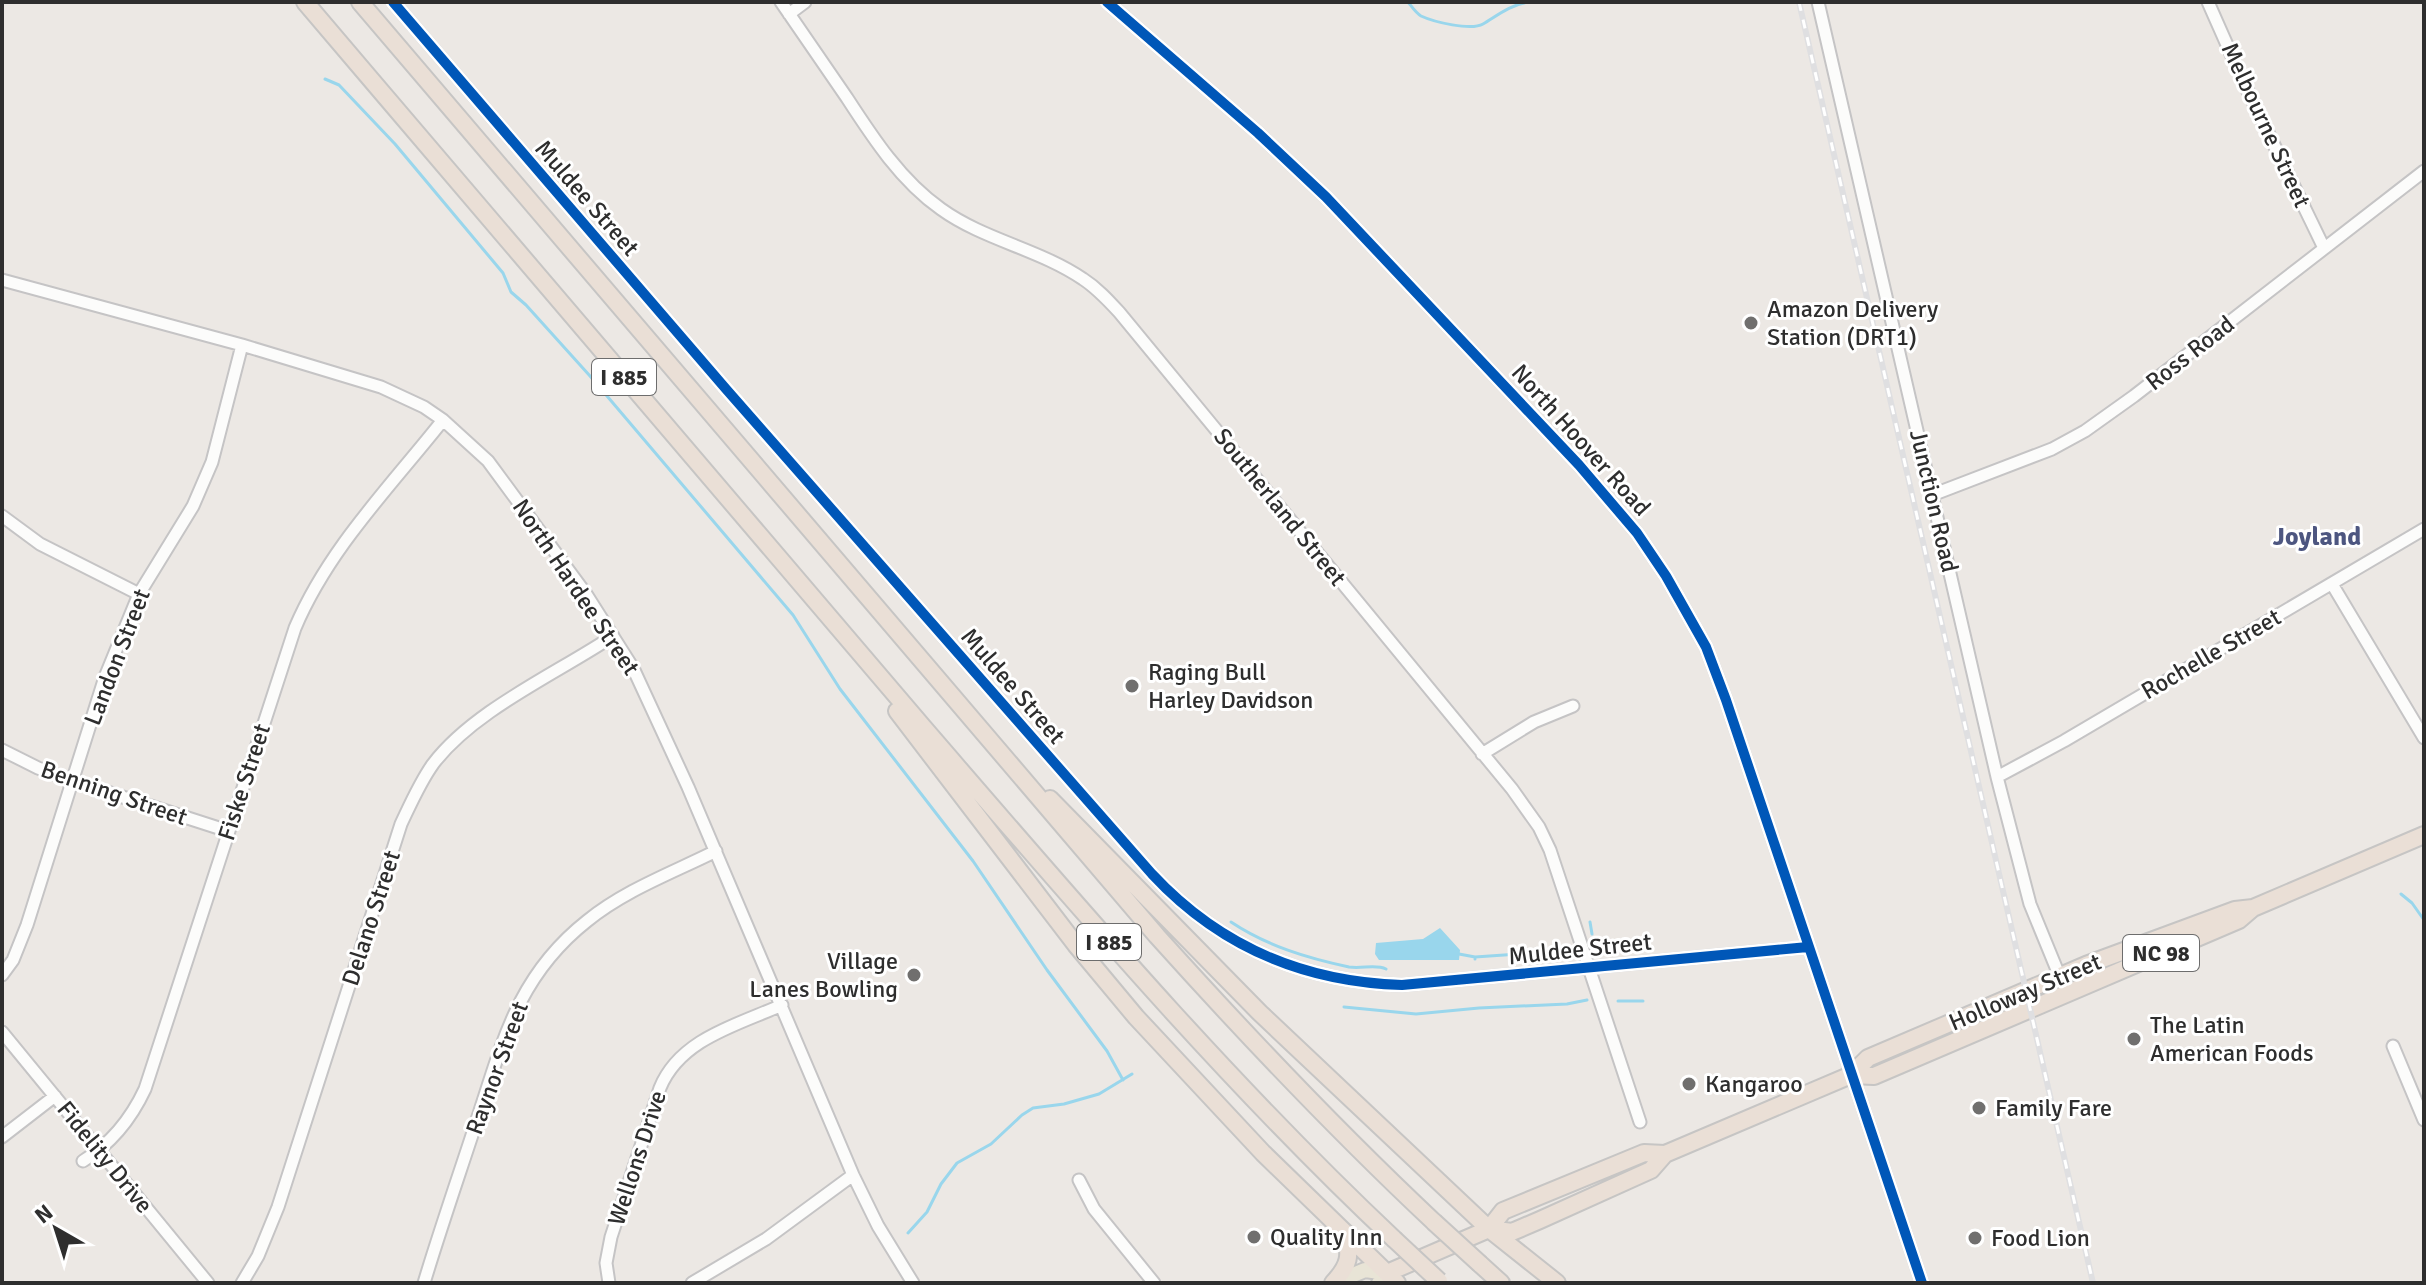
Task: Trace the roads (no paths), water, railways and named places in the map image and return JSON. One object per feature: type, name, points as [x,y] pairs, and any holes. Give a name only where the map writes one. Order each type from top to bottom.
[{"type":"highway","name":"I 885","points":[[305,2],[840,631],[1189,1032],[1316,1165],[1440,1282]]},
{"type":"highway","name":"I 885","points":[[360,2],[1012,767],[1219,1005],[1366,1158],[1501,1283]]},
{"type":"highway","points":[[840,631],[935,763],[1106,982],[1187,1074],[1388,1280]]},
{"type":"highway","points":[[1012,767],[1063,810],[1209,964],[1489,1229],[1557,1283]]},
{"type":"highway","name":"Holloway Street","points":[[1388,1280],[1489,1229],[1503,1211],[1644,1153],[1665,1154],[1851,1075],[1868,1058],[2060,976],[2235,910],[2253,908],[2424,835]]},
{"type":"highway","name":"Holloway Street","points":[[1851,1075],[1874,1076],[2239,920],[2253,908]]},
{"type":"highway","name":"Holloway Street","points":[[1489,1229],[1512,1232],[1651,1170],[1665,1154]]},
{"type":"highway","points":[[1539,1268],[1529,1248],[1532,1233],[1540,1220]]},
{"type":"highway","points":[[1334,1283],[1349,1261],[1349,1246],[1343,1232]]},
{"type":"main road","name":"Holloway Street","points":[[1334,1283],[1365,1270],[1388,1280]]},
{"type":"street","name":"Muldee Street","points":[[393,2],[716,377],[1152,874],[1196,915],[1232,940],[1274,961],[1323,976],[1361,983],[1422,984],[1808,947]]},
{"type":"street","name":"Southerland Street","points":[[781,2],[876,141],[921,193],[941,210],[973,228],[1084,279],[1119,312],[1526,807],[1545,838],[1640,1122]]},
{"type":"street","points":[[789,14],[805,2]]},
{"type":"street","name":"North Hoover Road","points":[[1107,2],[1258,133],[1333,204],[1553,437],[1637,533],[1674,589],[1706,647],[1737,729],[1922,1283]]},
{"type":"street","name":"Junction Road","points":[[1818,2],[1997,777],[2030,904],[2067,994]]},
{"type":"street","name":"Melbourne Street","points":[[2208,2],[2324,248]]},
{"type":"street","name":"Ross Road","points":[[1932,495],[2052,449],[2085,431],[2424,171]]},
{"type":"street","name":"North Hardee Street","points":[[2,280],[242,345],[381,387],[424,407],[443,420],[496,471],[586,594],[613,636],[659,722],[853,1175],[878,1226],[913,1283]]},
{"type":"street","name":"Landon Street","points":[[2,975],[21,944],[105,677],[139,594],[193,506],[212,462],[242,345]]},
{"type":"street","name":"Fiske Street","points":[[83,1161],[100,1149],[131,1118],[145,1089],[306,600],[333,556],[443,420]]},
{"type":"street","points":[[2,516],[40,544],[139,594]]},
{"type":"street","name":"Rochelle Street","points":[[1997,777],[2064,741],[2424,529]]},
{"type":"street","points":[[2332,584],[2424,738]]},
{"type":"street","name":"Delano Street","points":[[242,1283],[258,1256],[278,1207],[401,824],[415,794],[433,765],[456,739],[482,719],[613,636]]},
{"type":"street","points":[[1482,754],[1526,726],[1573,706]]},
{"type":"street","name":"Benning Street","points":[[2,750],[73,781],[228,831]]},
{"type":"street","name":"Raynor Street","points":[[424,1283],[507,1028],[532,980],[562,943],[602,910],[716,851]]},
{"type":"street","name":"Wellons Drive","points":[[609,1283],[606,1263],[611,1237],[660,1088],[670,1068],[691,1048],[706,1039],[782,1005]]},
{"type":"street","name":"Fidelity Drive","points":[[2,1032],[208,1283]]},
{"type":"street","points":[[2393,1046],[2424,1120]]},
{"type":"street","points":[[2,1137],[55,1096]]},
{"type":"street","points":[[692,1283],[766,1239],[853,1175]]},
{"type":"street","points":[[1079,1180],[1094,1209],[1154,1283]]},
{"type":"water","points":[[1440,928],[1460,950],[1459,960],[1379,960],[1375,954],[1376,943],[1423,939]]},
{"type":"waterway","points":[[1408,2],[1421,16],[1470,27],[1528,2]]},
{"type":"waterway","points":[[325,79],[339,85],[395,144],[503,273],[511,292],[590,376],[793,615],[840,689],[973,861],[1107,1051],[1123,1080]]},
{"type":"waterway","points":[[2401,894],[2424,920]]},
{"type":"waterway","points":[[1231,922],[1259,938],[1303,955],[1349,967],[1386,969]]},
{"type":"waterway","points":[[1590,922],[1592,934]]},
{"type":"waterway","points":[[1475,959],[1546,952],[1565,946]]},
{"type":"waterway","points":[[1459,954],[1475,957]]},
{"type":"waterway","points":[[1344,1007],[1416,1014],[1587,1000]]},
{"type":"waterway","points":[[1618,1001],[1643,1001]]},
{"type":"waterway","points":[[908,1233],[927,1212],[941,1184],[957,1163],[991,1144],[1022,1115],[1033,1108],[1064,1104],[1099,1094],[1132,1074]]},
{"type":"railway","points":[[1799,2],[2093,1283]]},
{"type":"place","name":"Amazon Delivery Station (DRT1)","points":[[1751,323]]},
{"type":"place","name":"Raging Bull Harley Davidson","points":[[1132,686]]},
{"type":"place","name":"Village Lanes Bowling","points":[[914,975]]},
{"type":"place","name":"The Latin American Foods","points":[[2134,1039]]},
{"type":"place","name":"Kangaroo","points":[[1689,1084]]},
{"type":"place","name":"Family Fare","points":[[1979,1108]]},
{"type":"place","name":"Quality Inn","points":[[1254,1237]]},
{"type":"place","name":"Food Lion","points":[[1975,1238]]},
{"type":"district","name":"Joyland","points":[[2317,536]]}]
